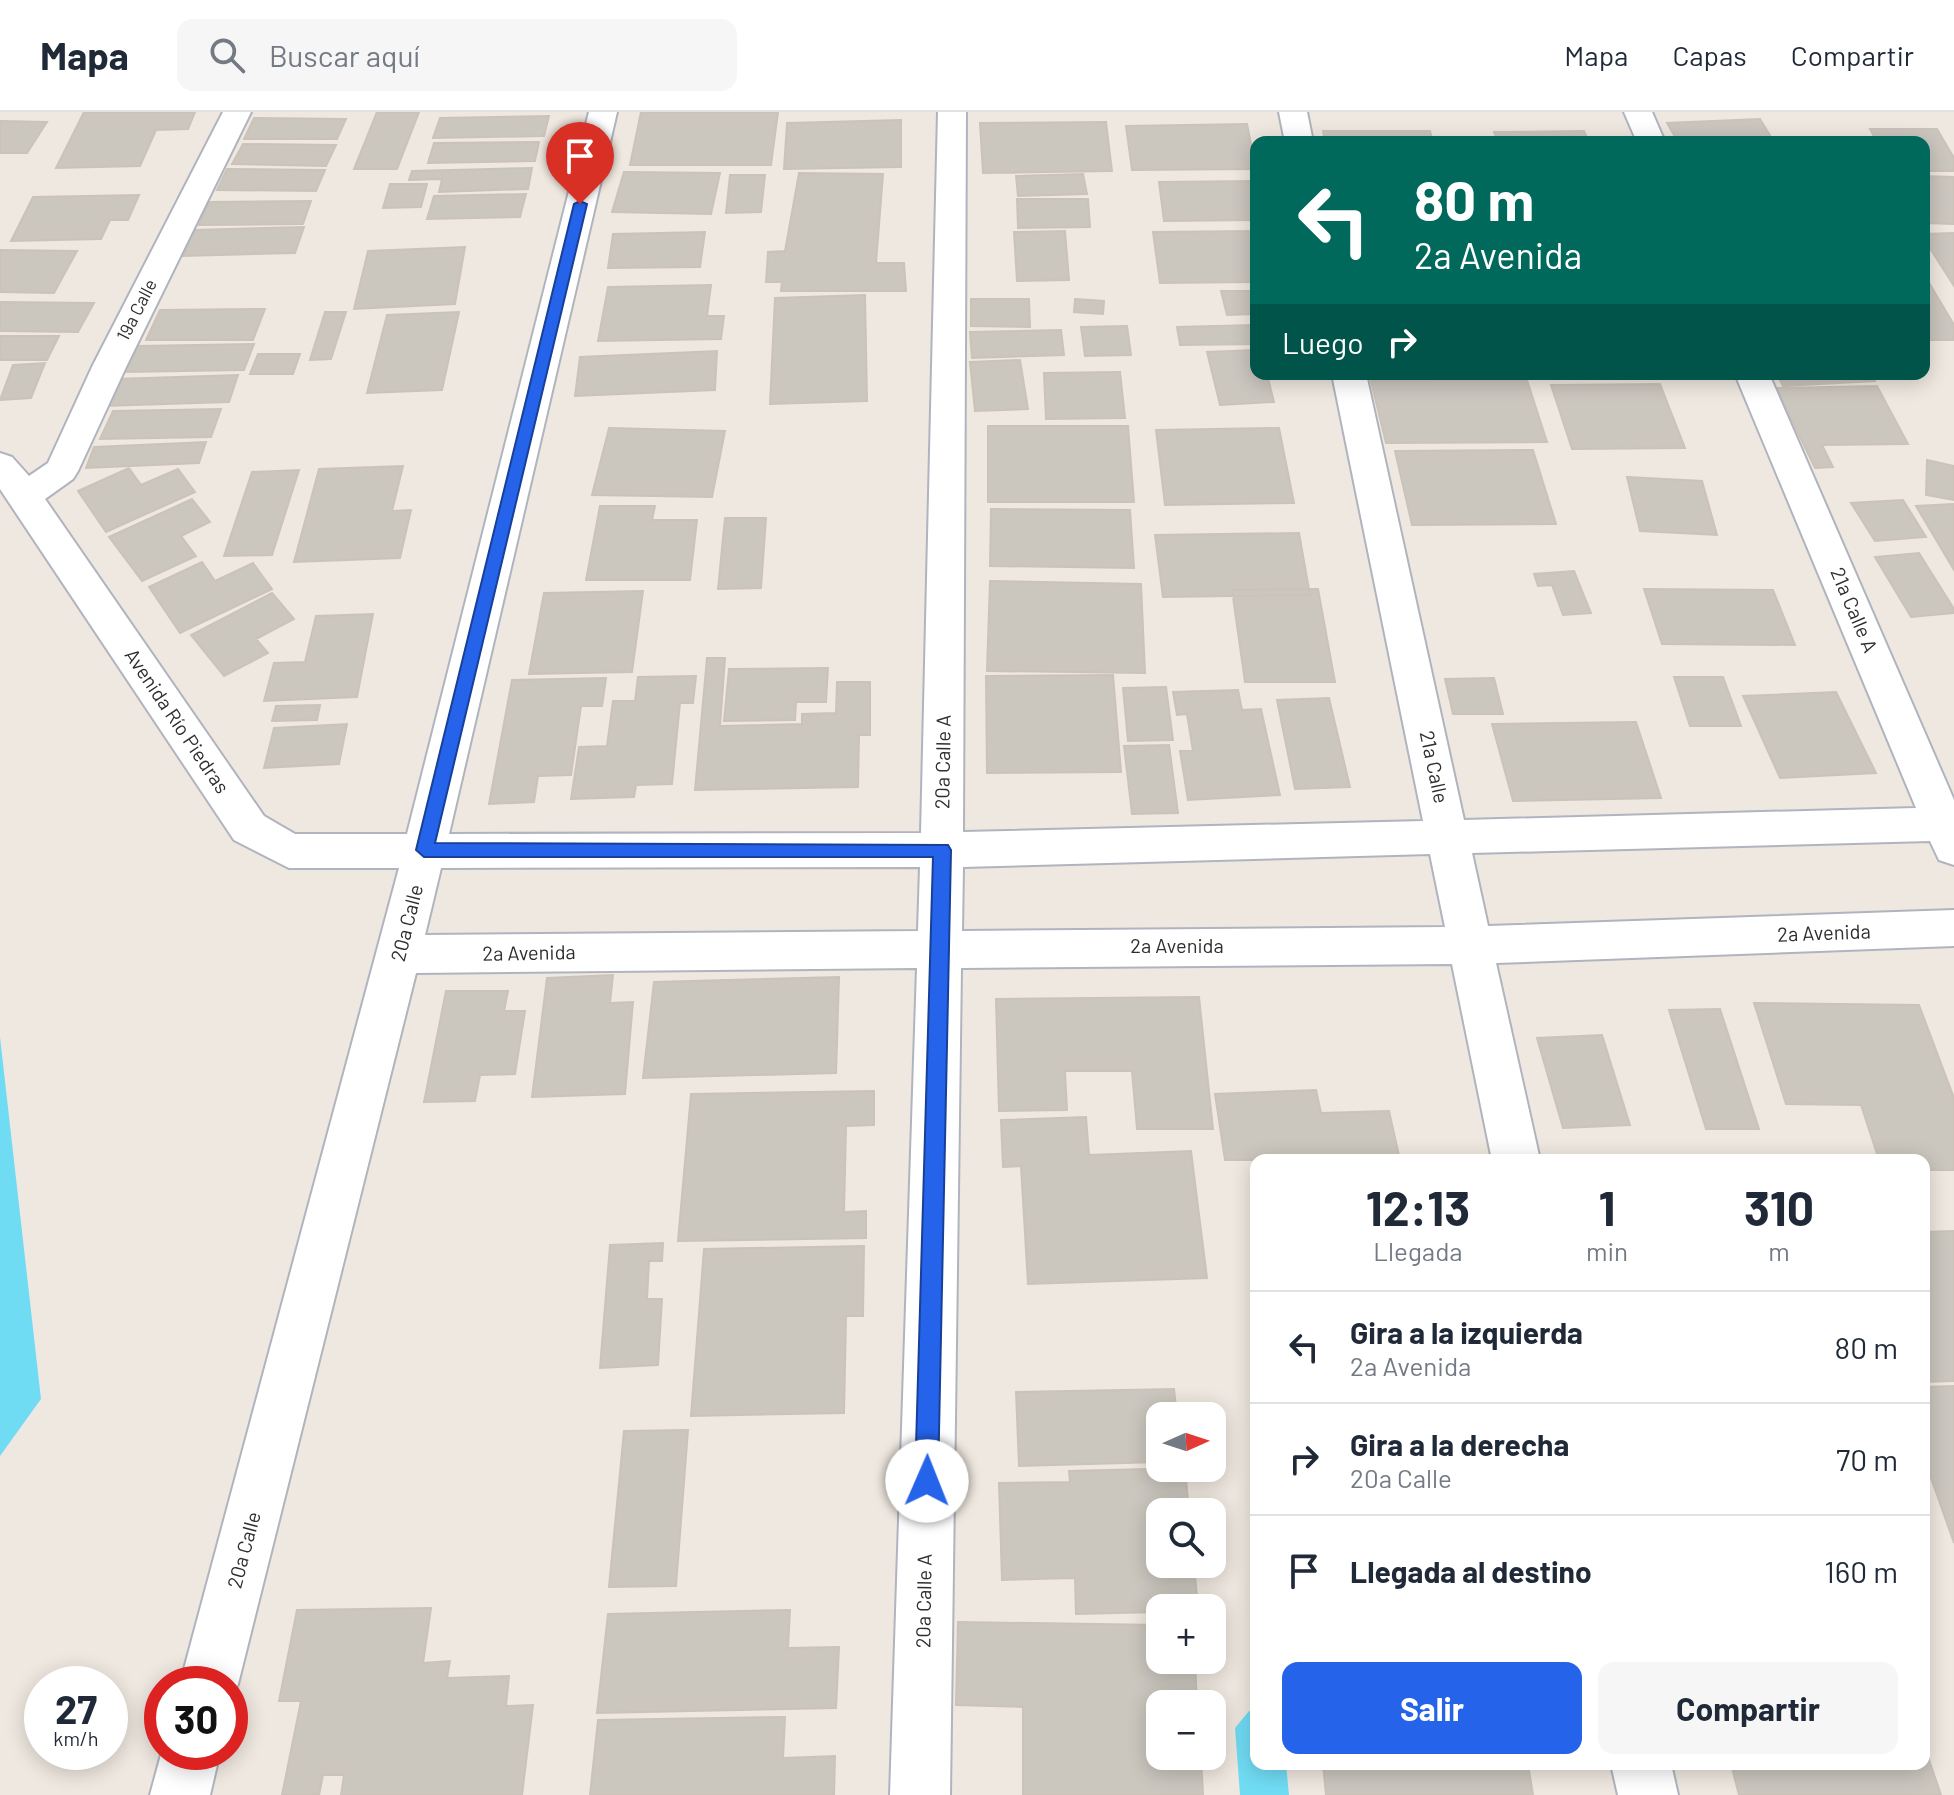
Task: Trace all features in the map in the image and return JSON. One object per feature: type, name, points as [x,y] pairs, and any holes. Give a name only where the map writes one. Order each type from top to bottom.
[{"type":"street","name":"19a Calle","points":[[25,496],[61,471],[109,367],[237,112]]},
{"type":"street","name":"20a Calle","points":[[214,1666],[399,954],[603,112]]},
{"type":"street","name":"20a Calle A","points":[[920,1795],[942,850],[952,112]]},
{"type":"street","points":[[1293,112],[1298,136]]},
{"type":"street","points":[[1638,112],[1648,136]]},
{"type":"street","name":"21a Calle","points":[[1350,380],[1515,1154]]},
{"type":"street","name":"21a Calle A","points":[[1755,380],[1951,832]]},
{"type":"street","name":"Avenida Río Piedras","points":[[0,465],[25,496],[249,828],[289,851],[424,850]]},
{"type":"street","points":[[424,850],[942,850],[1951,832]]},
{"type":"street","name":"2a Avenida","points":[[399,954],[940,947],[1469,945],[1954,928]]},
{"type":"street","points":[[180,1795],[186,1770]]},
{"type":"street","points":[[1642,1770],[1648,1795]]},
{"type":"water","points":[[0,1037],[41,1399],[0,1456]]},
{"type":"water","points":[[1249,1711],[1250,1770],[1287,1770],[1289,1795],[1240,1795],[1235,1728]]},
{"type":"building","points":[[84,112],[195,112],[188,129],[156,130],[140,166],[56,168]]},
{"type":"building","points":[[377,112],[419,112],[397,169],[354,169]]},
{"type":"building","points":[[641,112],[778,112],[771,165],[630,165]]},
{"type":"building","points":[[549,116],[544,136],[433,138],[440,118]]},
{"type":"building","points":[[254,118],[346,119],[337,139],[244,139]]},
{"type":"building","points":[[1760,119],[1770,136],[1675,136],[1667,123]]},
{"type":"building","points":[[901,120],[901,167],[784,169],[787,123]]},
{"type":"building","points":[[0,121],[47,122],[27,153],[0,153]]},
{"type":"building","points":[[1106,122],[1112,171],[983,173],[980,123]]},
{"type":"building","points":[[1247,124],[1250,169],[1132,170],[1126,126]]},
{"type":"building","points":[[1870,129],[1937,129],[1954,158],[1954,171],[1930,171],[1930,136],[1874,136]]},
{"type":"building","points":[[1323,131],[1430,131],[1431,136],[1324,136]]},
{"type":"building","points":[[1584,131],[1586,136],[1496,136],[1494,132]]},
{"type":"building","points":[[539,142],[535,161],[428,163],[434,143]]},
{"type":"building","points":[[243,144],[336,145],[326,166],[232,164]]},
{"type":"building","points":[[532,168],[528,189],[439,192],[442,179],[409,180],[412,171]]},
{"type":"building","points":[[227,169],[325,170],[316,191],[217,190]]},
{"type":"building","points":[[624,172],[720,173],[711,214],[612,212]]},
{"type":"building","points":[[799,173],[883,174],[876,263],[904,263],[906,291],[781,291],[782,282],[766,282],[768,252],[785,251]]},
{"type":"building","points":[[1083,174],[1087,194],[1018,196],[1016,176]]},
{"type":"building","points":[[730,175],[765,175],[761,212],[726,213]]},
{"type":"building","points":[[1930,176],[1954,177],[1954,224],[1930,223]]},
{"type":"building","points":[[1250,181],[1250,220],[1164,221],[1159,182]]},
{"type":"building","points":[[390,184],[427,184],[421,207],[383,208]]},
{"type":"building","points":[[526,194],[520,217],[427,219],[434,196]]},
{"type":"building","points":[[139,195],[128,220],[110,220],[101,239],[11,241],[33,197]]},
{"type":"building","points":[[1017,199],[1088,199],[1090,227],[1018,228]]},
{"type":"building","points":[[311,201],[303,224],[199,225],[209,202]]},
{"type":"building","points":[[304,227],[295,253],[183,256],[194,230]]},
{"type":"building","points":[[1065,231],[1069,280],[1017,281],[1014,232]]},
{"type":"building","points":[[1250,231],[1250,282],[1160,283],[1153,232]]},
{"type":"building","points":[[705,232],[700,267],[608,268],[613,234]]},
{"type":"building","points":[[1954,233],[1954,286],[1930,248],[1930,234]]},
{"type":"building","points":[[465,247],[455,304],[354,309],[368,251]]},
{"type":"building","points":[[0,250],[77,251],[54,293],[0,292]]},
{"type":"building","points":[[1930,284],[1954,325],[1954,340],[1930,340]]},
{"type":"building","points":[[711,285],[707,316],[724,316],[721,339],[598,341],[608,287]]},
{"type":"building","points":[[1221,291],[1250,291],[1250,314],[1227,315]]},
{"type":"building","points":[[865,295],[867,401],[770,404],[775,298]]},
{"type":"building","points":[[971,299],[1029,299],[1030,327],[971,326]]},
{"type":"building","points":[[1075,299],[1104,301],[1103,314],[1074,312]]},
{"type":"building","points":[[0,302],[94,303],[78,332],[0,331]]},
{"type":"building","points":[[265,309],[253,340],[146,340],[160,310]]},
{"type":"building","points":[[325,312],[346,312],[331,359],[310,360]]},
{"type":"building","points":[[459,312],[442,390],[367,393],[387,315]]},
{"type":"building","points":[[1250,325],[1250,344],[1180,345],[1177,327]]},
{"type":"building","points":[[1127,326],[1131,355],[1085,356],[1081,327]]},
{"type":"building","points":[[1061,330],[1064,355],[972,358],[970,332]]},
{"type":"building","points":[[0,336],[59,336],[47,360],[0,360]]},
{"type":"building","points":[[254,344],[244,370],[124,372],[136,346]]},
{"type":"building","points":[[1250,350],[1250,380],[1268,380],[1274,402],[1220,405],[1207,352]]},
{"type":"building","points":[[717,351],[715,390],[575,396],[580,357]]},
{"type":"building","points":[[258,354],[300,354],[293,374],[250,374]]},
{"type":"building","points":[[1020,360],[1028,409],[975,411],[970,362]]},
{"type":"building","points":[[45,363],[31,398],[0,400],[13,365]]},
{"type":"building","points":[[1120,372],[1125,418],[1046,419],[1044,373]]},
{"type":"building","points":[[238,375],[229,402],[104,406],[115,379]]},
{"type":"building","points":[[1527,380],[1547,442],[1386,443],[1371,381]]},
{"type":"building","points":[[1780,380],[1875,381],[1783,386]]},
{"type":"building","points":[[1660,384],[1685,448],[1572,449],[1551,385]]},
{"type":"building","points":[[1877,386],[1908,444],[1822,445],[1833,467],[1815,468],[1776,388]]},
{"type":"building","points":[[221,409],[211,437],[100,439],[113,411]]},
{"type":"building","points":[[988,426],[1128,426],[1134,502],[988,502]]},
{"type":"building","points":[[609,428],[725,431],[712,497],[592,495]]},
{"type":"building","points":[[1279,428],[1294,503],[1165,505],[1156,430]]},
{"type":"building","points":[[206,442],[199,463],[86,468],[94,447]]},
{"type":"building","points":[[1533,450],[1556,524],[1412,525],[1395,451]]},
{"type":"building","points":[[1927,460],[1954,466],[1954,500],[1926,495]]},
{"type":"building","points":[[403,466],[392,511],[411,510],[400,558],[294,562],[319,469]]},
{"type":"building","points":[[129,468],[141,485],[178,469],[195,492],[106,532],[78,491]]},
{"type":"building","points":[[299,470],[272,555],[224,556],[252,472]]},
{"type":"building","points":[[1627,477],[1702,481],[1717,535],[1640,531]]},
{"type":"building","points":[[192,499],[210,522],[181,536],[196,556],[142,581],[109,537]]},
{"type":"building","points":[[1903,500],[1926,537],[1875,541],[1851,503]]},
{"type":"building","points":[[1954,504],[1954,570],[1916,506]]},
{"type":"building","points":[[600,506],[655,506],[652,520],[697,520],[690,580],[586,580]]},
{"type":"building","points":[[991,509],[1130,510],[1134,568],[990,566]]},
{"type":"building","points":[[725,518],[766,518],[761,588],[718,589]]},
{"type":"building","points":[[1299,533],[1310,595],[1163,597],[1155,535]]},
{"type":"building","points":[[1919,553],[1954,613],[1911,617],[1875,557]]},
{"type":"building","points":[[202,562],[215,581],[253,563],[272,589],[180,633],[149,587]]},
{"type":"building","points":[[1574,571],[1591,613],[1563,615],[1552,585],[1538,586],[1534,574]]},
{"type":"building","points":[[990,581],[1141,584],[1145,673],[987,671]]},
{"type":"building","points":[[1318,589],[1335,682],[1245,682],[1232,590]]},
{"type":"building","points":[[1644,589],[1773,590],[1795,645],[1662,644]]},
{"type":"building","points":[[643,591],[632,672],[529,674],[544,593]]},
{"type":"building","points":[[272,593],[294,619],[256,639],[268,653],[224,676],[191,635]]},
{"type":"building","points":[[373,614],[357,697],[264,701],[274,663],[305,662],[316,616]]},
{"type":"building","points":[[707,658],[725,658],[720,726],[802,724],[802,714],[836,713],[837,682],[870,682],[870,735],[859,735],[858,787],[695,790]]},
{"type":"building","points":[[828,668],[826,702],[796,702],[795,720],[724,721],[729,669]]},
{"type":"building","points":[[1113,675],[1121,772],[987,773],[986,676]]},
{"type":"building","points":[[696,676],[693,703],[680,703],[672,784],[636,785],[634,797],[571,799],[579,747],[607,746],[613,701],[635,701],[638,677]]},
{"type":"building","points":[[1674,677],[1723,677],[1741,726],[1690,726]]},
{"type":"building","points":[[606,678],[602,706],[581,706],[571,775],[538,776],[534,802],[489,804],[512,680]]},
{"type":"building","points":[[1494,678],[1503,714],[1453,714],[1445,679]]},
{"type":"building","points":[[1166,687],[1173,740],[1128,741],[1123,688]]},
{"type":"building","points":[[1238,690],[1242,710],[1261,709],[1280,795],[1188,800],[1180,751],[1193,751],[1187,714],[1177,715],[1173,692]]},
{"type":"building","points":[[1836,692],[1876,773],[1780,778],[1743,696]]},
{"type":"building","points":[[1329,698],[1350,787],[1295,789],[1277,700]]},
{"type":"building","points":[[320,705],[317,720],[272,721],[276,706]]},
{"type":"building","points":[[1636,722],[1661,798],[1513,801],[1492,724]]},
{"type":"building","points":[[347,724],[339,764],[264,768],[274,728]]},
{"type":"building","points":[[1169,745],[1178,813],[1132,814],[1124,746]]},
{"type":"building","points":[[613,975],[610,1003],[633,1002],[625,1094],[532,1097],[547,978]]},
{"type":"building","points":[[839,977],[836,1073],[643,1078],[654,982]]},
{"type":"building","points":[[446,991],[508,991],[504,1011],[525,1011],[515,1074],[480,1075],[475,1101],[424,1102]]},
{"type":"building","points":[[1199,997],[1213,1129],[1137,1129],[1132,1071],[1065,1071],[1067,1110],[999,1111],[996,999]]},
{"type":"building","points":[[1754,1003],[1919,1005],[1954,1098],[1954,1170],[1930,1170],[1930,1154],[1877,1154],[1861,1105],[1786,1104]]},
{"type":"building","points":[[1720,1009],[1759,1129],[1706,1129],[1669,1010]]},
{"type":"building","points":[[1602,1035],[1630,1125],[1563,1128],[1537,1038]]},
{"type":"building","points":[[1316,1090],[1321,1113],[1389,1111],[1399,1154],[1250,1154],[1250,1160],[1225,1160],[1215,1094]]},
{"type":"building","points":[[874,1091],[874,1125],[846,1126],[844,1212],[866,1211],[866,1238],[678,1241],[691,1094]]},
{"type":"building","points":[[1086,1117],[1089,1155],[1191,1151],[1207,1278],[1028,1284],[1021,1166],[1003,1167],[1001,1120]]},
{"type":"building","points":[[1954,1231],[1954,1381],[1930,1382],[1930,1232]]},
{"type":"building","points":[[663,1243],[662,1261],[649,1261],[647,1299],[662,1299],[658,1365],[600,1368],[610,1245]]},
{"type":"building","points":[[864,1246],[863,1316],[846,1316],[844,1413],[691,1416],[704,1249]]},
{"type":"building","points":[[1954,1386],[1954,1543],[1930,1475],[1930,1387]]},
{"type":"building","points":[[1174,1389],[1175,1402],[1146,1402],[1146,1462],[1019,1466],[1016,1392]]},
{"type":"building","points":[[688,1430],[676,1586],[609,1587],[624,1431]]},
{"type":"building","points":[[1146,1469],[1146,1482],[1186,1482],[1188,1498],[1146,1498],[1146,1578],[1195,1578],[1197,1594],[1146,1594],[1146,1612],[1076,1614],[1075,1578],[1002,1580],[999,1483],[1070,1482],[1069,1471]]},
{"type":"building","points":[[431,1608],[423,1663],[450,1661],[447,1678],[509,1676],[506,1706],[533,1705],[522,1795],[341,1795],[344,1775],[323,1775],[319,1795],[282,1795],[301,1701],[279,1701],[297,1610]]},
{"type":"building","points":[[790,1610],[788,1648],[839,1647],[836,1708],[597,1713],[608,1614]]},
{"type":"building","points":[[958,1622],[1146,1625],[1146,1674],[1196,1674],[1196,1690],[1146,1690],[1146,1770],[1202,1770],[1203,1795],[1023,1795],[1023,1707],[956,1705]]},
{"type":"building","points":[[785,1717],[783,1758],[835,1756],[834,1795],[590,1795],[598,1720]]},
{"type":"building","points":[[1930,1763],[1941,1795],[1739,1795],[1733,1770],[1930,1770]]},
{"type":"building","points":[[1324,1770],[1529,1770],[1533,1795],[1326,1795]]},
{"type":"route","points":[[580,204],[424,850],[942,850],[927,1481]]}]
